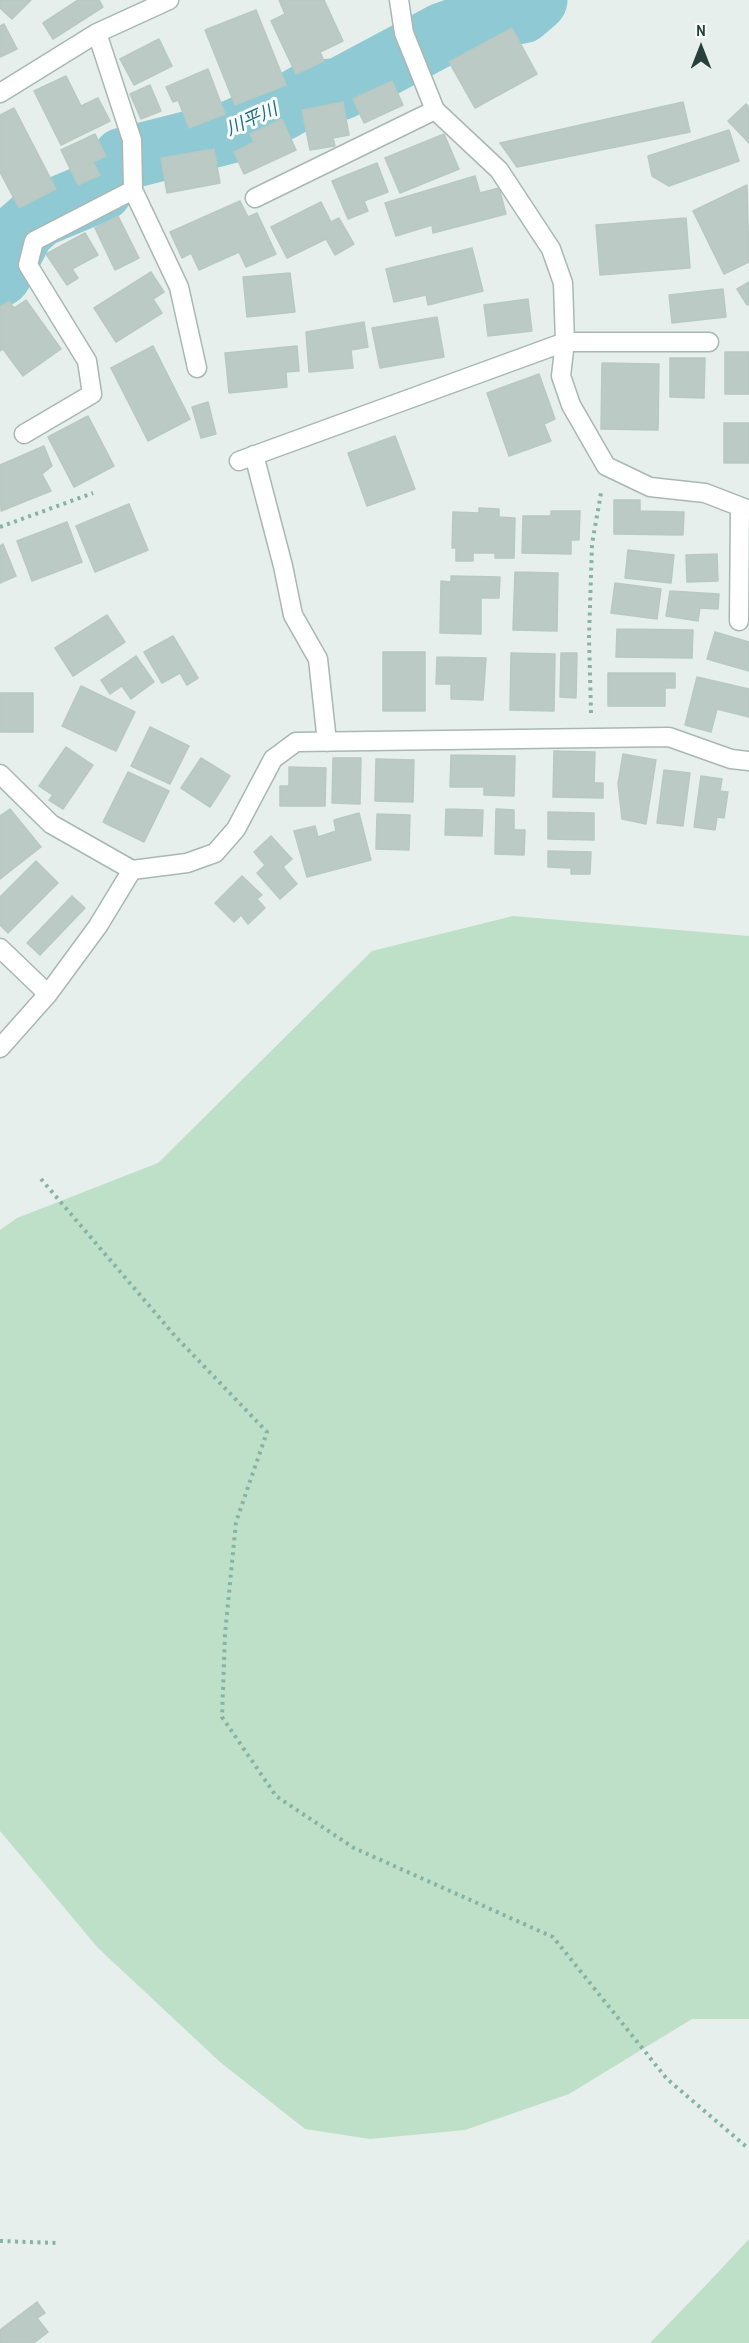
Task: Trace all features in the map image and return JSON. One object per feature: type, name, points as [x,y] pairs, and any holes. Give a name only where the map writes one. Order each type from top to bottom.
[{"type":"street","points":[[0,93],[97,33],[169,0]]},
{"type":"street","points":[[399,0],[404,33],[435,110],[499,170],[551,249],[563,283],[565,342],[561,376],[571,405],[606,466],[650,487],[705,494],[744,509],[739,621]]},
{"type":"street","points":[[97,33],[132,140],[133,190],[179,287],[197,368]]},
{"type":"street","points":[[255,198],[435,110]]},
{"type":"street","points":[[24,434],[92,394],[87,361],[28,265],[34,241],[133,190]]},
{"type":"street","points":[[327,742],[318,659],[293,615],[283,566],[246,458],[565,342],[709,342]]},
{"type":"street","points":[[0,774],[51,824],[132,870],[187,863],[216,853],[236,829],[273,759],[296,742],[445,742],[592,736],[669,737],[731,759],[749,761]]},
{"type":"street","points":[[0,1048],[48,994],[98,926],[132,870]]},
{"type":"street","points":[[0,948],[48,994]]},
{"type":"path","points":[[592,736],[589,638],[592,544],[606,466]]},
{"type":"path","points":[[0,527],[93,493]]},
{"type":"path","points":[[41,1179],[175,1336],[267,1432],[236,1522],[225,1634],[222,1718],[276,1796],[354,1848],[552,1937],[667,2079],[749,2149]]},
{"type":"path","points":[[0,2241],[57,2242]]},
{"type":"green space","points":[[513,916],[749,936],[749,2019],[692,2019],[569,2094],[465,2130],[370,2139],[305,2129],[220,2062],[98,1948],[0,1831],[0,1230],[17,1218],[158,1163],[372,951]]},
{"type":"green space","points":[[749,2239],[749,2343],[650,2343],[708,2283]]},
{"type":"building","points":[[0,0],[31,0],[12,19],[0,8]]},
{"type":"building","points":[[78,0],[99,0],[103,7],[53,39],[43,23]]},
{"type":"building","points":[[279,0],[324,0],[343,41],[320,52],[324,61],[296,74],[271,21],[285,14]]},
{"type":"building","points":[[256,10],[286,85],[235,105],[205,30]]},
{"type":"building","points":[[4,24],[17,49],[0,57],[0,26]]},
{"type":"building","points":[[512,28],[537,74],[475,108],[449,62]]},
{"type":"building","points":[[159,39],[172,66],[134,85],[120,59]]},
{"type":"building","points":[[208,69],[225,114],[189,128],[178,100],[173,102],[166,87]]},
{"type":"building","points":[[66,76],[81,106],[98,98],[110,121],[61,145],[34,91]]},
{"type":"building","points":[[392,81],[403,105],[364,123],[353,99]]},
{"type":"building","points":[[150,85],[161,111],[141,119],[130,94]]},
{"type":"building","points":[[343,102],[349,135],[333,138],[335,146],[310,150],[302,110]]},
{"type":"building","points":[[683,102],[690,132],[517,167],[500,143]]},
{"type":"building","points":[[746,104],[749,107],[749,143],[728,121]]},
{"type":"building","points":[[14,108],[56,189],[19,208],[0,172],[0,115]]},
{"type":"building","points":[[282,119],[296,150],[244,174],[234,152],[254,142],[250,134]]},
{"type":"building","points":[[729,130],[739,161],[669,186],[652,176],[648,156]]},
{"type":"building","points":[[95,134],[106,156],[93,162],[100,175],[78,185],[61,150]]},
{"type":"building","points":[[444,134],[459,169],[400,193],[385,158]]},
{"type":"building","points":[[214,149],[220,183],[167,193],[161,158]]},
{"type":"building","points":[[377,163],[388,192],[364,201],[368,211],[348,219],[332,181]]},
{"type":"building","points":[[475,176],[480,193],[499,188],[506,214],[433,233],[432,225],[396,236],[385,203]]},
{"type":"building","points":[[747,185],[749,262],[724,274],[693,211]]},
{"type":"building","points":[[240,201],[248,217],[257,213],[276,254],[246,267],[239,252],[199,270],[191,253],[182,258],[170,232]]},
{"type":"building","points":[[321,202],[331,222],[339,218],[354,244],[335,255],[326,239],[287,258],[271,227]]},
{"type":"building","points":[[118,216],[139,258],[115,270],[95,228]]},
{"type":"building","points":[[686,218],[690,268],[600,275],[596,225]]},
{"type":"building","points":[[85,233],[98,255],[72,269],[78,278],[67,285],[46,254]]},
{"type":"building","points":[[472,248],[483,291],[428,305],[426,295],[394,302],[386,269]]},
{"type":"building","points":[[151,272],[164,292],[153,299],[162,313],[116,342],[94,308]]},
{"type":"building","points":[[290,273],[295,312],[247,317],[243,277]]},
{"type":"building","points":[[749,282],[749,304],[747,305],[737,289]]},
{"type":"building","points":[[723,289],[726,317],[672,323],[669,295]]},
{"type":"building","points":[[528,299],[532,331],[488,336],[484,305]]},
{"type":"building","points":[[26,300],[61,349],[23,376],[3,349],[0,351],[0,307],[9,301],[14,308]]},
{"type":"building","points":[[437,317],[444,357],[380,368],[372,328]]},
{"type":"building","points":[[364,322],[368,347],[351,350],[353,368],[309,372],[306,332]]},
{"type":"building","points":[[153,346],[190,419],[148,441],[111,368]]},
{"type":"building","points":[[297,346],[299,371],[286,372],[287,387],[229,393],[225,353]]},
{"type":"building","points":[[725,352],[749,352],[749,394],[725,394]]},
{"type":"building","points":[[670,358],[705,358],[704,398],[670,397]]},
{"type":"building","points":[[602,363],[659,364],[658,430],[601,429]]},
{"type":"building","points":[[539,374],[555,419],[544,424],[551,441],[509,456],[487,393]]},
{"type":"building","points":[[208,402],[216,434],[201,438],[192,407]]},
{"type":"building","points":[[88,416],[114,466],[74,487],[48,437]]},
{"type":"building","points":[[724,423],[749,423],[749,463],[724,463]]},
{"type":"building","points":[[395,436],[415,489],[367,506],[348,453]]},
{"type":"building","points":[[44,446],[52,466],[42,474],[51,491],[1,511],[0,465]]},
{"type":"building","points":[[614,500],[640,500],[640,511],[684,512],[683,535],[614,534]]},
{"type":"building","points":[[129,504],[148,550],[95,572],[76,526]]},
{"type":"building","points":[[479,508],[499,509],[499,517],[515,518],[514,558],[495,558],[495,553],[473,553],[473,561],[456,561],[456,548],[452,548],[453,512],[479,513]]},
{"type":"building","points":[[551,511],[580,511],[579,540],[571,540],[571,554],[522,553],[523,516],[551,516]]},
{"type":"building","points":[[67,522],[82,562],[32,581],[17,541]]},
{"type":"building","points":[[3,544],[16,576],[0,583],[0,546]]},
{"type":"building","points":[[628,550],[674,555],[671,583],[625,578]]},
{"type":"building","points":[[717,554],[718,581],[687,582],[686,555]]},
{"type":"building","points":[[515,572],[558,573],[557,631],[513,630]]},
{"type":"building","points":[[451,576],[500,577],[499,598],[481,598],[481,634],[440,633],[441,581],[451,582]]},
{"type":"building","points":[[615,583],[661,589],[657,619],[611,613]]},
{"type":"building","points":[[670,591],[719,594],[718,609],[700,608],[698,621],[666,616]]},
{"type":"building","points":[[107,615],[125,642],[73,676],[55,648]]},
{"type":"building","points":[[617,629],[693,630],[692,658],[616,657]]},
{"type":"building","points":[[715,632],[749,642],[749,671],[707,659]]},
{"type":"building","points":[[173,636],[198,678],[187,685],[180,673],[162,683],[144,652]]},
{"type":"building","points":[[383,652],[425,652],[425,711],[383,711]]},
{"type":"building","points":[[511,653],[555,654],[554,711],[510,710]]},
{"type":"building","points":[[561,653],[577,653],[576,698],[560,697]]},
{"type":"building","points":[[136,656],[154,682],[131,699],[122,686],[110,694],[101,680]]},
{"type":"building","points":[[437,657],[486,658],[483,700],[451,699],[451,684],[436,684]]},
{"type":"building","points":[[608,673],[675,673],[675,688],[665,688],[665,706],[608,706]]},
{"type":"building","points":[[697,677],[749,689],[749,717],[717,709],[711,732],[685,725]]},
{"type":"building","points":[[81,686],[135,712],[116,751],[62,726]]},
{"type":"building","points":[[0,693],[33,693],[33,732],[0,732]]},
{"type":"building","points":[[150,727],[189,746],[170,784],[131,766]]},
{"type":"building","points":[[66,747],[93,765],[63,809],[49,800],[53,795],[39,786]]},
{"type":"building","points":[[554,751],[595,752],[594,783],[603,783],[603,798],[553,797]]},
{"type":"building","points":[[623,754],[656,760],[646,824],[622,819],[618,784]]},
{"type":"building","points":[[451,755],[515,756],[514,796],[484,795],[484,787],[450,787]]},
{"type":"building","points":[[201,758],[230,776],[210,807],[181,788]]},
{"type":"building","points":[[333,758],[361,758],[360,804],[332,803]]},
{"type":"building","points":[[376,759],[414,760],[413,802],[375,801]]},
{"type":"building","points":[[289,767],[326,768],[325,806],[280,806],[280,786],[289,786]]},
{"type":"building","points":[[664,770],[690,773],[683,826],[657,823]]},
{"type":"building","points":[[128,772],[169,791],[144,842],[103,822]]},
{"type":"building","points":[[701,776],[722,779],[720,791],[728,792],[724,818],[717,817],[715,830],[694,827]]},
{"type":"building","points":[[10,809],[41,847],[0,879],[0,816]]},
{"type":"building","points":[[446,809],[483,810],[482,836],[445,835]]},
{"type":"building","points":[[496,809],[514,810],[514,830],[525,830],[524,855],[495,854]]},
{"type":"building","points":[[548,812],[594,813],[594,840],[548,839]]},
{"type":"building","points":[[359,813],[371,860],[307,877],[294,831],[315,826],[318,837],[336,831],[334,820]]},
{"type":"building","points":[[377,814],[410,815],[409,850],[376,849]]},
{"type":"building","points":[[271,836],[292,859],[283,867],[297,884],[280,899],[257,873],[265,865],[254,852]]},
{"type":"building","points":[[548,851],[591,852],[590,874],[571,874],[571,868],[548,867]]},
{"type":"building","points":[[36,861],[58,883],[8,933],[0,925],[0,897]]},
{"type":"building","points":[[242,876],[262,895],[257,899],[265,908],[248,924],[241,915],[234,922],[215,903]]},
{"type":"building","points":[[72,896],[85,908],[40,955],[27,943]]},
{"type":"building","points":[[37,2302],[45,2313],[37,2318],[48,2332],[34,2343],[0,2343],[0,2330]]},
{"type":"waterway","name":"川平川","points":[[0,275],[23,230],[39,216],[101,190],[123,159],[234,131],[282,109],[311,92],[340,89],[443,34],[483,20],[522,12],[536,0]]}]
